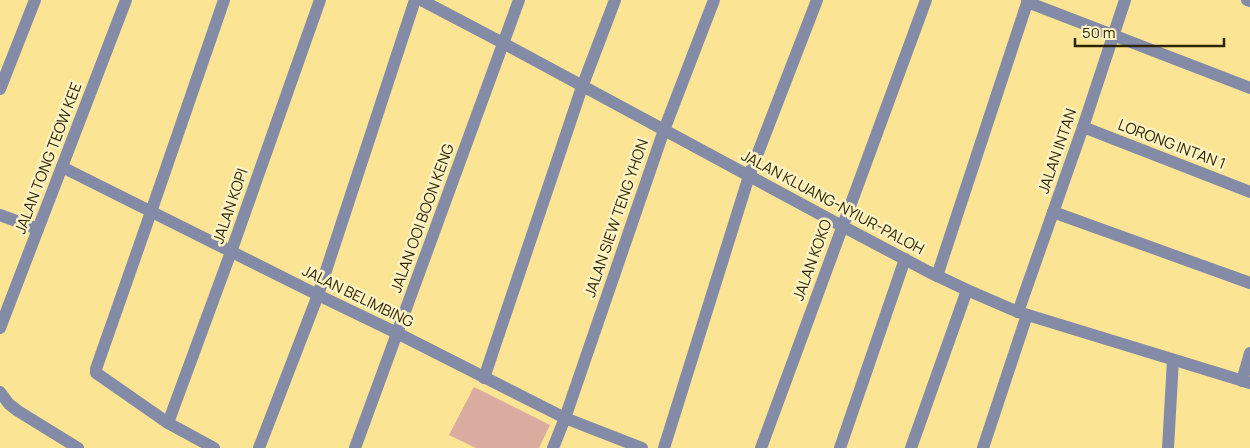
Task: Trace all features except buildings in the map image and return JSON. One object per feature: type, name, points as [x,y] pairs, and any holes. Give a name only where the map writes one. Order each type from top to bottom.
[{"type":"street","points":[[0,89],[35,0]]},
{"type":"street","name":"JALAN TONG TEOW KEE","points":[[0,328],[126,0]]},
{"type":"street","points":[[214,448],[168,422],[99,376],[96,373],[96,369],[224,0]]},
{"type":"street","name":"JALAN KOPI","points":[[168,422],[231,252],[320,0]]},
{"type":"street","points":[[259,448],[318,295],[415,0]]},
{"type":"street","name":"JALAN KLUANG-NYIUR-PALOH","points":[[421,0],[842,226],[967,290],[1023,313],[1246,382]]},
{"type":"street","name":"JALAN OOI BOON KENG","points":[[355,448],[519,0]]},
{"type":"street","points":[[484,378],[582,86],[615,0]]},
{"type":"street","name":"JALAN SIEW TENG YHON","points":[[553,448],[664,130],[714,0]]},
{"type":"street","points":[[664,448],[749,176],[817,0]]},
{"type":"street","name":"JALAN KOKO","points":[[761,448],[926,0]]},
{"type":"street","name":"JALAN INTAN","points":[[982,448],[1053,212],[1125,0]]},
{"type":"street","points":[[937,276],[1028,1],[1250,88]]},
{"type":"street","name":"LORONG INTAN 1","points":[[1083,127],[1250,192]]},
{"type":"street","name":"JALAN BELIMBING","points":[[62,167],[565,418],[642,448]]},
{"type":"street","points":[[1053,212],[1250,283]]},
{"type":"street","points":[[0,215],[38,229]]},
{"type":"street","points":[[840,448],[905,259]]},
{"type":"street","points":[[911,448],[967,290]]},
{"type":"street","points":[[1246,382],[1250,353]]},
{"type":"street","points":[[1168,448],[1173,360]]},
{"type":"street","points":[[0,392],[9,404],[18,411],[78,448]]},
{"type":"shaded area","points":[[474,387],[550,425],[539,448],[476,448],[449,435]]}]
